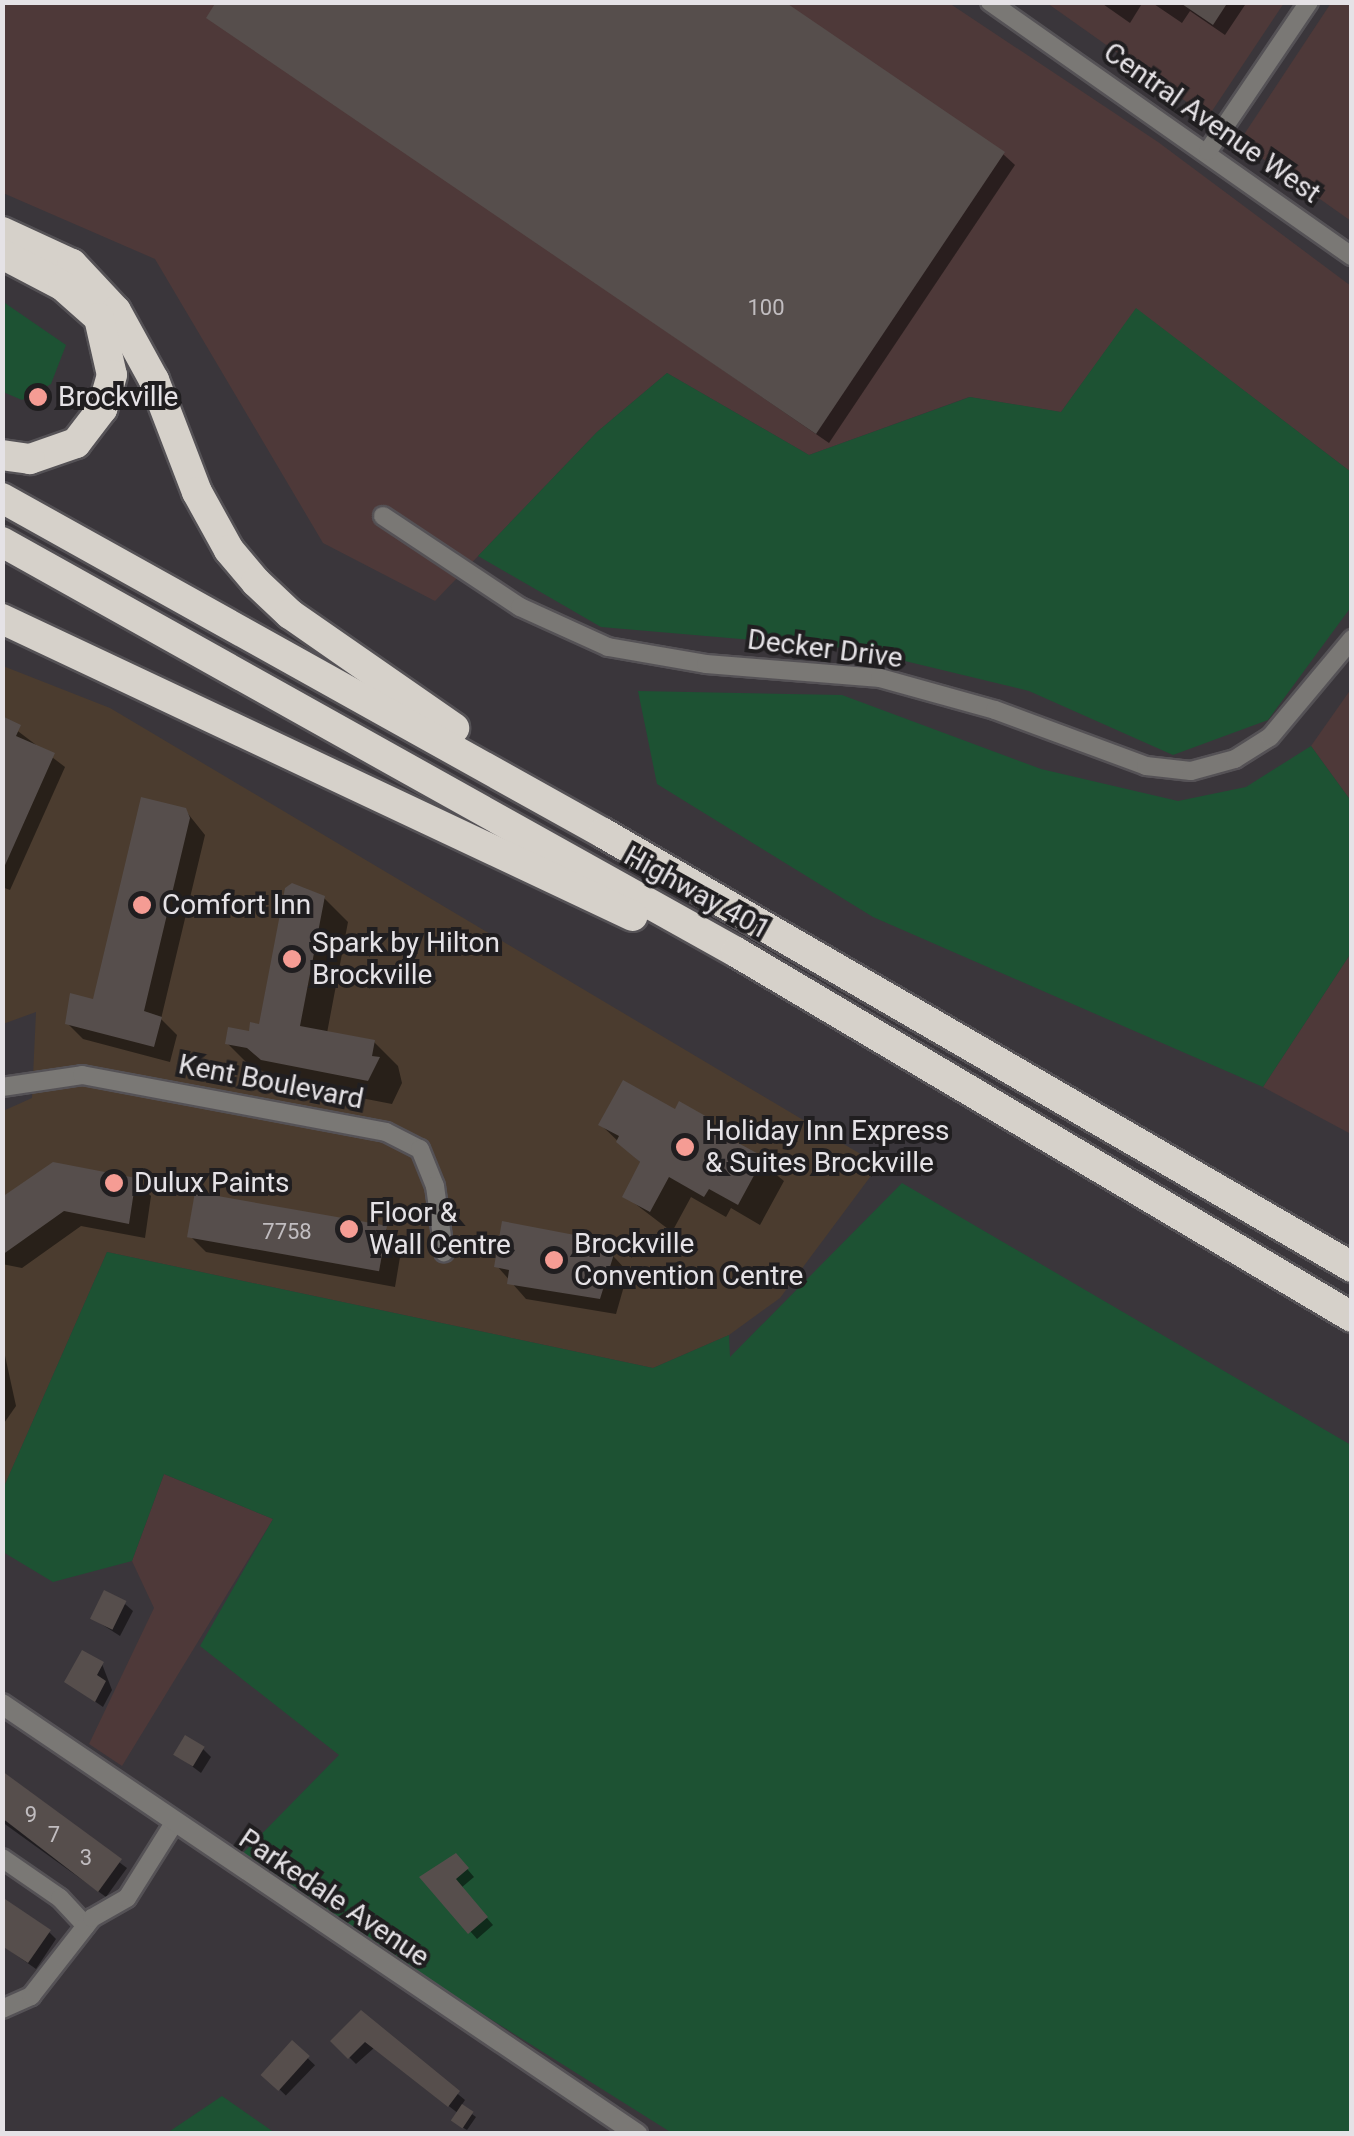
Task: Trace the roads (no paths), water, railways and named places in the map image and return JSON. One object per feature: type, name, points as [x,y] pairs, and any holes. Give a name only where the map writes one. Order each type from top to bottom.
[{"type":"highway","points":[[2,232],[72,264],[116,311],[148,367],[197,492],[229,550],[256,582],[416,704],[572,801],[604,832]]},
{"type":"highway","points":[[2,254],[63,286],[99,318],[112,375],[102,409],[76,443],[30,460],[2,455]]},
{"type":"highway","name":"Highway 401","points":[[2,498],[604,832],[1352,1267]]},
{"type":"highway","name":"Highway 401","points":[[2,542],[736,952],[1352,1317]]},
{"type":"highway","points":[[2,619],[272,740],[663,930],[736,952]]},
{"type":"street","name":"Central Avenue West","points":[[990,2],[1208,151],[1352,256]]},
{"type":"street","points":[[1208,151],[1309,2]]},
{"type":"street","name":"Decker Drive","points":[[383,516],[520,607],[608,647],[706,664],[880,678],[995,710],[1146,766],[1191,771],[1246,752],[1302,704],[1352,640]]},
{"type":"street","name":"Kent Boulevard","points":[[2,1086],[82,1075],[386,1132],[420,1150],[436,1186],[444,1252]]},
{"type":"street","name":"Parkedale Avenue","points":[[2,1704],[637,2134]]},
{"type":"street","points":[[2,2009],[31,1996],[86,1926],[127,1898],[174,1823]]},
{"type":"street","points":[[2,1858],[60,1898],[86,1926]]},
{"type":"place","name":"Brockville","points":[[38,397]]},
{"type":"place","name":"Comfort Inn","points":[[142,905]]},
{"type":"place","name":"Spark by Hilton Brockville","points":[[292,959]]},
{"type":"place","name":"Holiday Inn Express & Suites Brockville","points":[[685,1147]]},
{"type":"place","name":"Dulux Paints","points":[[114,1183]]},
{"type":"place","name":"Floor & Wall Centre","points":[[349,1229]]},
{"type":"place","name":"Brockville Convention Centre","points":[[554,1260]]}]
